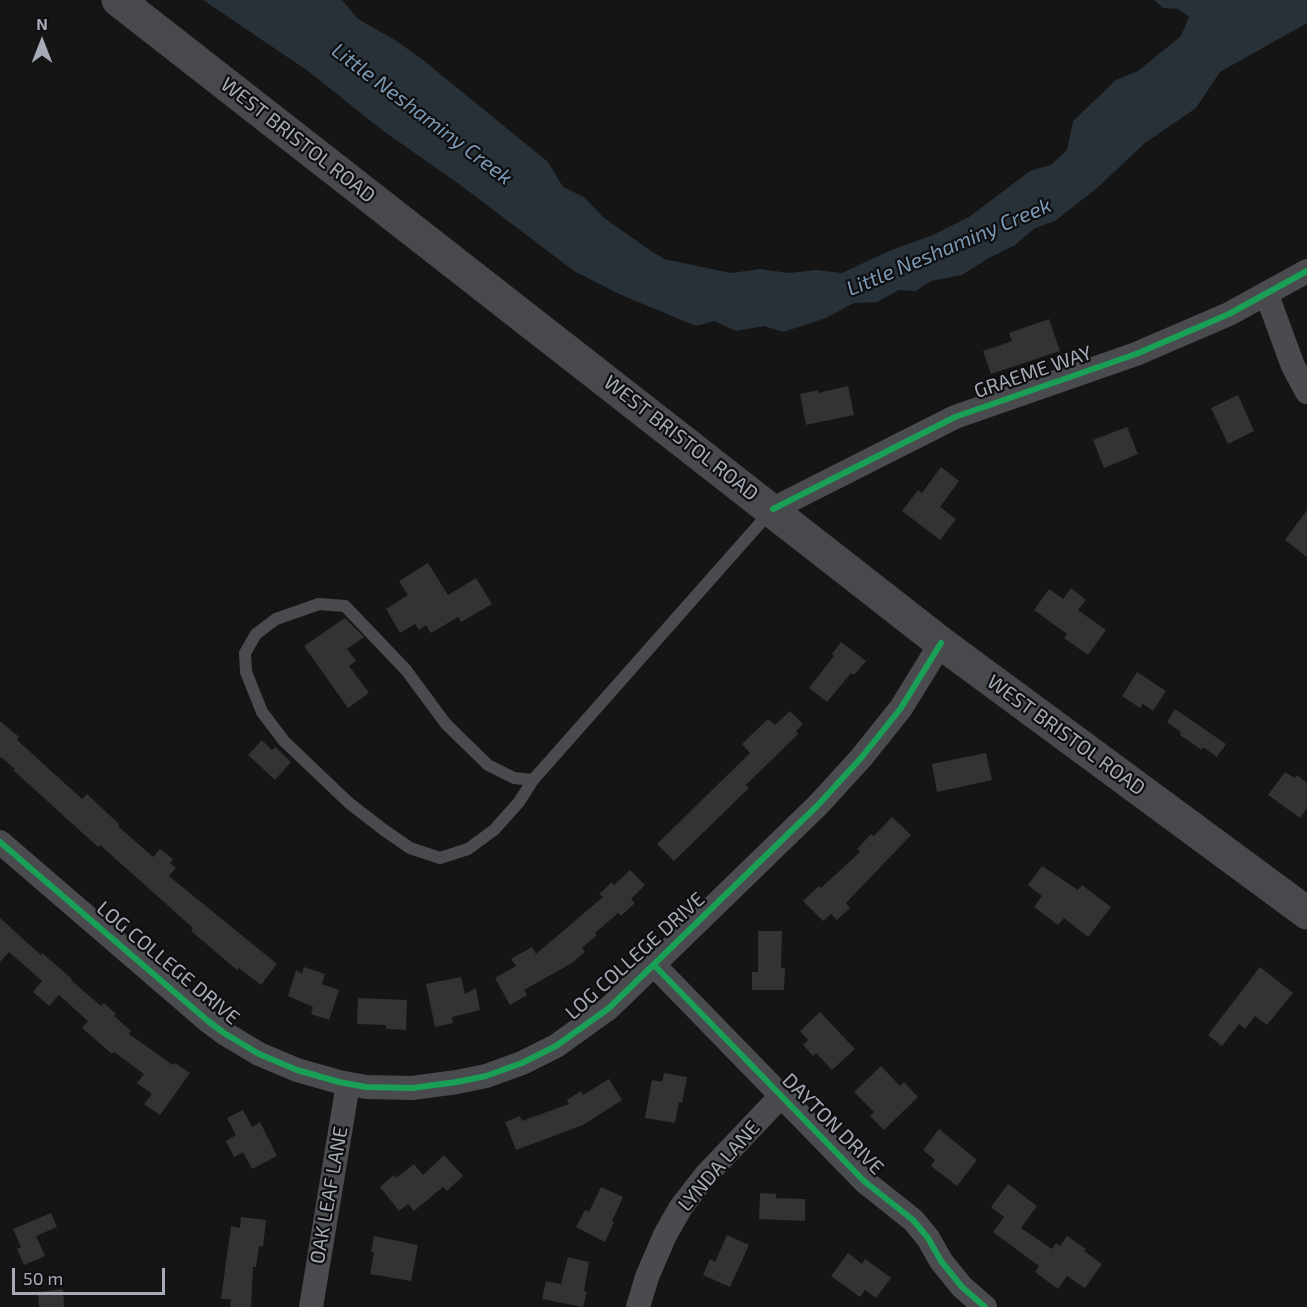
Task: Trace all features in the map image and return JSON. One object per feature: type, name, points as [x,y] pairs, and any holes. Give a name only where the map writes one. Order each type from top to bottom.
[{"type":"main road","name":"WEST BRISTOL ROAD","points":[[118,0],[941,643],[1307,913]]},
{"type":"street","name":"GRAEME WAY","points":[[772,509],[955,417],[1136,354],[1229,314],[1307,272]]},
{"type":"street","points":[[1267,295],[1293,366],[1307,392]]},
{"type":"street","name":"LOG COLLEGE DRIVE","points":[[0,842],[224,1033],[259,1054],[297,1070],[348,1084],[378,1088],[412,1088],[467,1080],[522,1063],[556,1046],[587,1025],[654,965],[818,805],[861,758],[901,708],[941,643]]},
{"type":"street","name":"DAYTON DRIVE","points":[[654,965],[864,1181],[913,1220],[962,1287],[985,1307]]},
{"type":"street","name":"OAK LEAF LANE","points":[[311,1307],[348,1084]]},
{"type":"street","name":"LYNDA LANE","points":[[638,1307],[647,1277],[665,1235],[681,1207],[705,1176],[781,1096]]},
{"type":"lane","points":[[533,780],[514,778],[488,765],[446,724],[406,670],[345,606],[319,604],[276,619],[256,634],[245,652],[246,672],[262,712],[284,741],[349,804],[410,848],[440,858],[468,849],[494,830],[519,802],[533,780],[772,509]]},
{"type":"water","name":"Little Neshaminy Creek","points":[[203,0],[342,0],[358,19],[395,40],[423,60],[548,162],[563,187],[584,197],[603,217],[648,249],[664,259],[731,273],[760,269],[789,273],[816,270],[842,273],[889,251],[933,235],[969,217],[1030,171],[1051,165],[1067,150],[1073,121],[1116,80],[1138,71],[1181,36],[1189,17],[1178,9],[1163,8],[1154,0],[1307,0],[1307,23],[1220,72],[1196,108],[1145,143],[1097,188],[1055,221],[1035,228],[1015,245],[962,275],[931,281],[916,291],[899,290],[877,302],[854,303],[826,318],[783,332],[764,326],[736,331],[714,321],[696,326],[619,294],[574,271],[459,184],[382,130],[308,71]]},
{"type":"building","points":[[1049,319],[1060,351],[991,374],[983,351],[1012,341],[1009,333]]},
{"type":"building","points":[[848,386],[854,415],[806,425],[800,394],[818,390],[818,393]]},
{"type":"building","points":[[1238,395],[1254,431],[1228,444],[1211,408]]},
{"type":"building","points":[[1127,427],[1138,454],[1104,468],[1093,440]]},
{"type":"building","points":[[941,467],[959,481],[940,507],[956,519],[940,540],[902,511],[918,490],[922,493]]},
{"type":"building","points":[[1307,510],[1307,557],[1285,540]]},
{"type":"building","points":[[428,563],[448,595],[476,578],[492,604],[461,622],[458,617],[431,633],[426,625],[419,630],[415,624],[400,633],[386,609],[408,595],[399,581]]},
{"type":"building","points":[[1071,588],[1086,600],[1078,610],[1106,630],[1088,655],[1064,638],[1067,634],[1034,610],[1049,589],[1063,599]]},
{"type":"building","points":[[345,618],[364,637],[347,649],[356,661],[349,666],[369,693],[348,708],[304,646]]},
{"type":"building","points":[[841,642],[866,661],[854,675],[851,673],[827,702],[809,688],[834,656],[832,654]]},
{"type":"building","points":[[1137,672],[1166,691],[1153,711],[1143,704],[1140,708],[1122,696]]},
{"type":"building","points":[[1175,709],[1226,744],[1217,757],[1180,735],[1181,732],[1167,722]]},
{"type":"building","points":[[790,711],[803,724],[796,731],[798,734],[746,785],[749,788],[674,861],[657,844],[750,753],[742,744],[768,719],[775,725]]},
{"type":"building","points":[[0,721],[19,737],[17,740],[82,799],[87,794],[153,857],[160,849],[173,859],[170,863],[176,868],[169,876],[277,964],[261,985],[239,968],[237,970],[191,931],[193,928],[100,845],[98,847],[13,770],[15,769],[1,757],[0,759]]},
{"type":"building","points":[[262,740],[272,750],[275,747],[291,762],[275,780],[248,755]]},
{"type":"building","points":[[986,753],[992,780],[937,792],[932,764]]},
{"type":"building","points":[[1285,772],[1295,778],[1297,775],[1307,783],[1307,808],[1300,818],[1268,795]]},
{"type":"building","points":[[892,817],[911,835],[846,903],[850,908],[837,920],[831,914],[823,921],[803,901],[819,886],[821,888],[860,852],[857,849],[871,834],[874,836]]},
{"type":"building","points":[[1042,866],[1078,890],[1082,885],[1111,907],[1088,937],[1064,918],[1058,925],[1034,907],[1042,896],[1028,885]]},
{"type":"building","points":[[630,870],[645,885],[631,899],[635,903],[621,916],[618,913],[595,933],[597,935],[582,948],[585,952],[572,963],[524,990],[527,995],[510,1005],[495,978],[516,966],[511,959],[532,947],[536,954],[603,897],[599,894],[612,882],[614,885]]},
{"type":"building","points":[[0,918],[101,1006],[104,1003],[116,1014],[114,1016],[131,1031],[129,1034],[173,1065],[175,1063],[190,1073],[160,1115],[144,1104],[152,1094],[137,1083],[144,1074],[114,1052],[112,1054],[82,1028],[88,1021],[59,995],[49,1006],[33,992],[42,981],[9,952],[0,962]]},
{"type":"building","points":[[758,931],[782,931],[781,968],[785,968],[784,990],[752,990],[752,972],[758,972]]},
{"type":"building","points":[[304,967],[325,974],[322,984],[339,990],[329,1020],[311,1014],[313,1007],[288,996],[296,970],[302,974]]},
{"type":"building","points":[[1260,967],[1293,993],[1267,1025],[1255,1016],[1245,1029],[1239,1024],[1222,1046],[1208,1035]]},
{"type":"building","points":[[461,977],[465,994],[476,988],[480,1010],[452,1017],[453,1023],[435,1027],[426,984]]},
{"type":"building","points":[[358,998],[407,1000],[406,1030],[386,1029],[386,1025],[357,1024]]},
{"type":"building","points":[[820,1012],[855,1049],[832,1070],[816,1053],[813,1056],[803,1045],[808,1040],[800,1031]]},
{"type":"building","points":[[881,1066],[900,1086],[904,1082],[918,1097],[884,1130],[870,1116],[874,1112],[854,1092]]},
{"type":"building","points":[[664,1073],[687,1077],[675,1123],[645,1118],[652,1080],[662,1082]]},
{"type":"building","points":[[609,1079],[622,1100],[583,1125],[516,1150],[505,1122],[520,1116],[522,1121],[569,1104],[567,1100],[581,1091],[583,1095]]},
{"type":"building","points":[[243,1110],[252,1127],[260,1122],[277,1156],[252,1169],[243,1152],[234,1157],[226,1141],[236,1135],[227,1118]]},
{"type":"building","points":[[939,1129],[977,1160],[957,1186],[931,1166],[935,1160],[923,1150]]},
{"type":"building","points":[[444,1155],[463,1176],[447,1191],[443,1187],[414,1211],[408,1204],[399,1211],[380,1187],[394,1175],[396,1178],[414,1164],[423,1175]]},
{"type":"building","points":[[1008,1184],[1037,1206],[1021,1228],[1052,1249],[1056,1243],[1060,1246],[1067,1236],[1102,1264],[1085,1288],[1067,1276],[1058,1289],[1035,1272],[1039,1266],[993,1232],[1004,1217],[991,1207]]},
{"type":"building","points":[[601,1187],[623,1197],[605,1242],[576,1227],[585,1210],[589,1212]]},
{"type":"building","points":[[760,1193],[776,1194],[776,1198],[805,1199],[805,1221],[759,1219]]},
{"type":"building","points":[[51,1213],[57,1227],[36,1236],[45,1256],[24,1265],[17,1249],[21,1247],[13,1229]]},
{"type":"building","points":[[241,1217],[266,1220],[263,1247],[259,1246],[256,1267],[253,1267],[251,1307],[230,1307],[231,1299],[221,1299],[231,1226],[240,1228]]},
{"type":"building","points":[[727,1235],[749,1245],[730,1287],[703,1275],[710,1259],[715,1262]]},
{"type":"building","points":[[374,1236],[418,1245],[411,1281],[370,1274]]},
{"type":"building","points":[[848,1253],[862,1264],[865,1259],[891,1278],[876,1298],[865,1290],[860,1297],[831,1276]]},
{"type":"building","points":[[568,1257],[589,1262],[584,1291],[587,1292],[583,1307],[542,1299],[546,1281],[561,1284]]},
{"type":"building","points":[[63,1289],[64,1307],[39,1307],[38,1292]]},
{"type":"cycle path","points":[[773,509],[955,417],[1136,354],[1229,314],[1307,271]]},
{"type":"cycle path","points":[[0,842],[208,1021],[259,1054],[297,1070],[366,1087],[412,1088],[486,1076],[522,1063],[556,1046],[609,1008],[818,805],[861,758],[901,708],[941,643]]},
{"type":"cycle path","points":[[654,965],[864,1181],[913,1220],[962,1287],[985,1307]]}]
